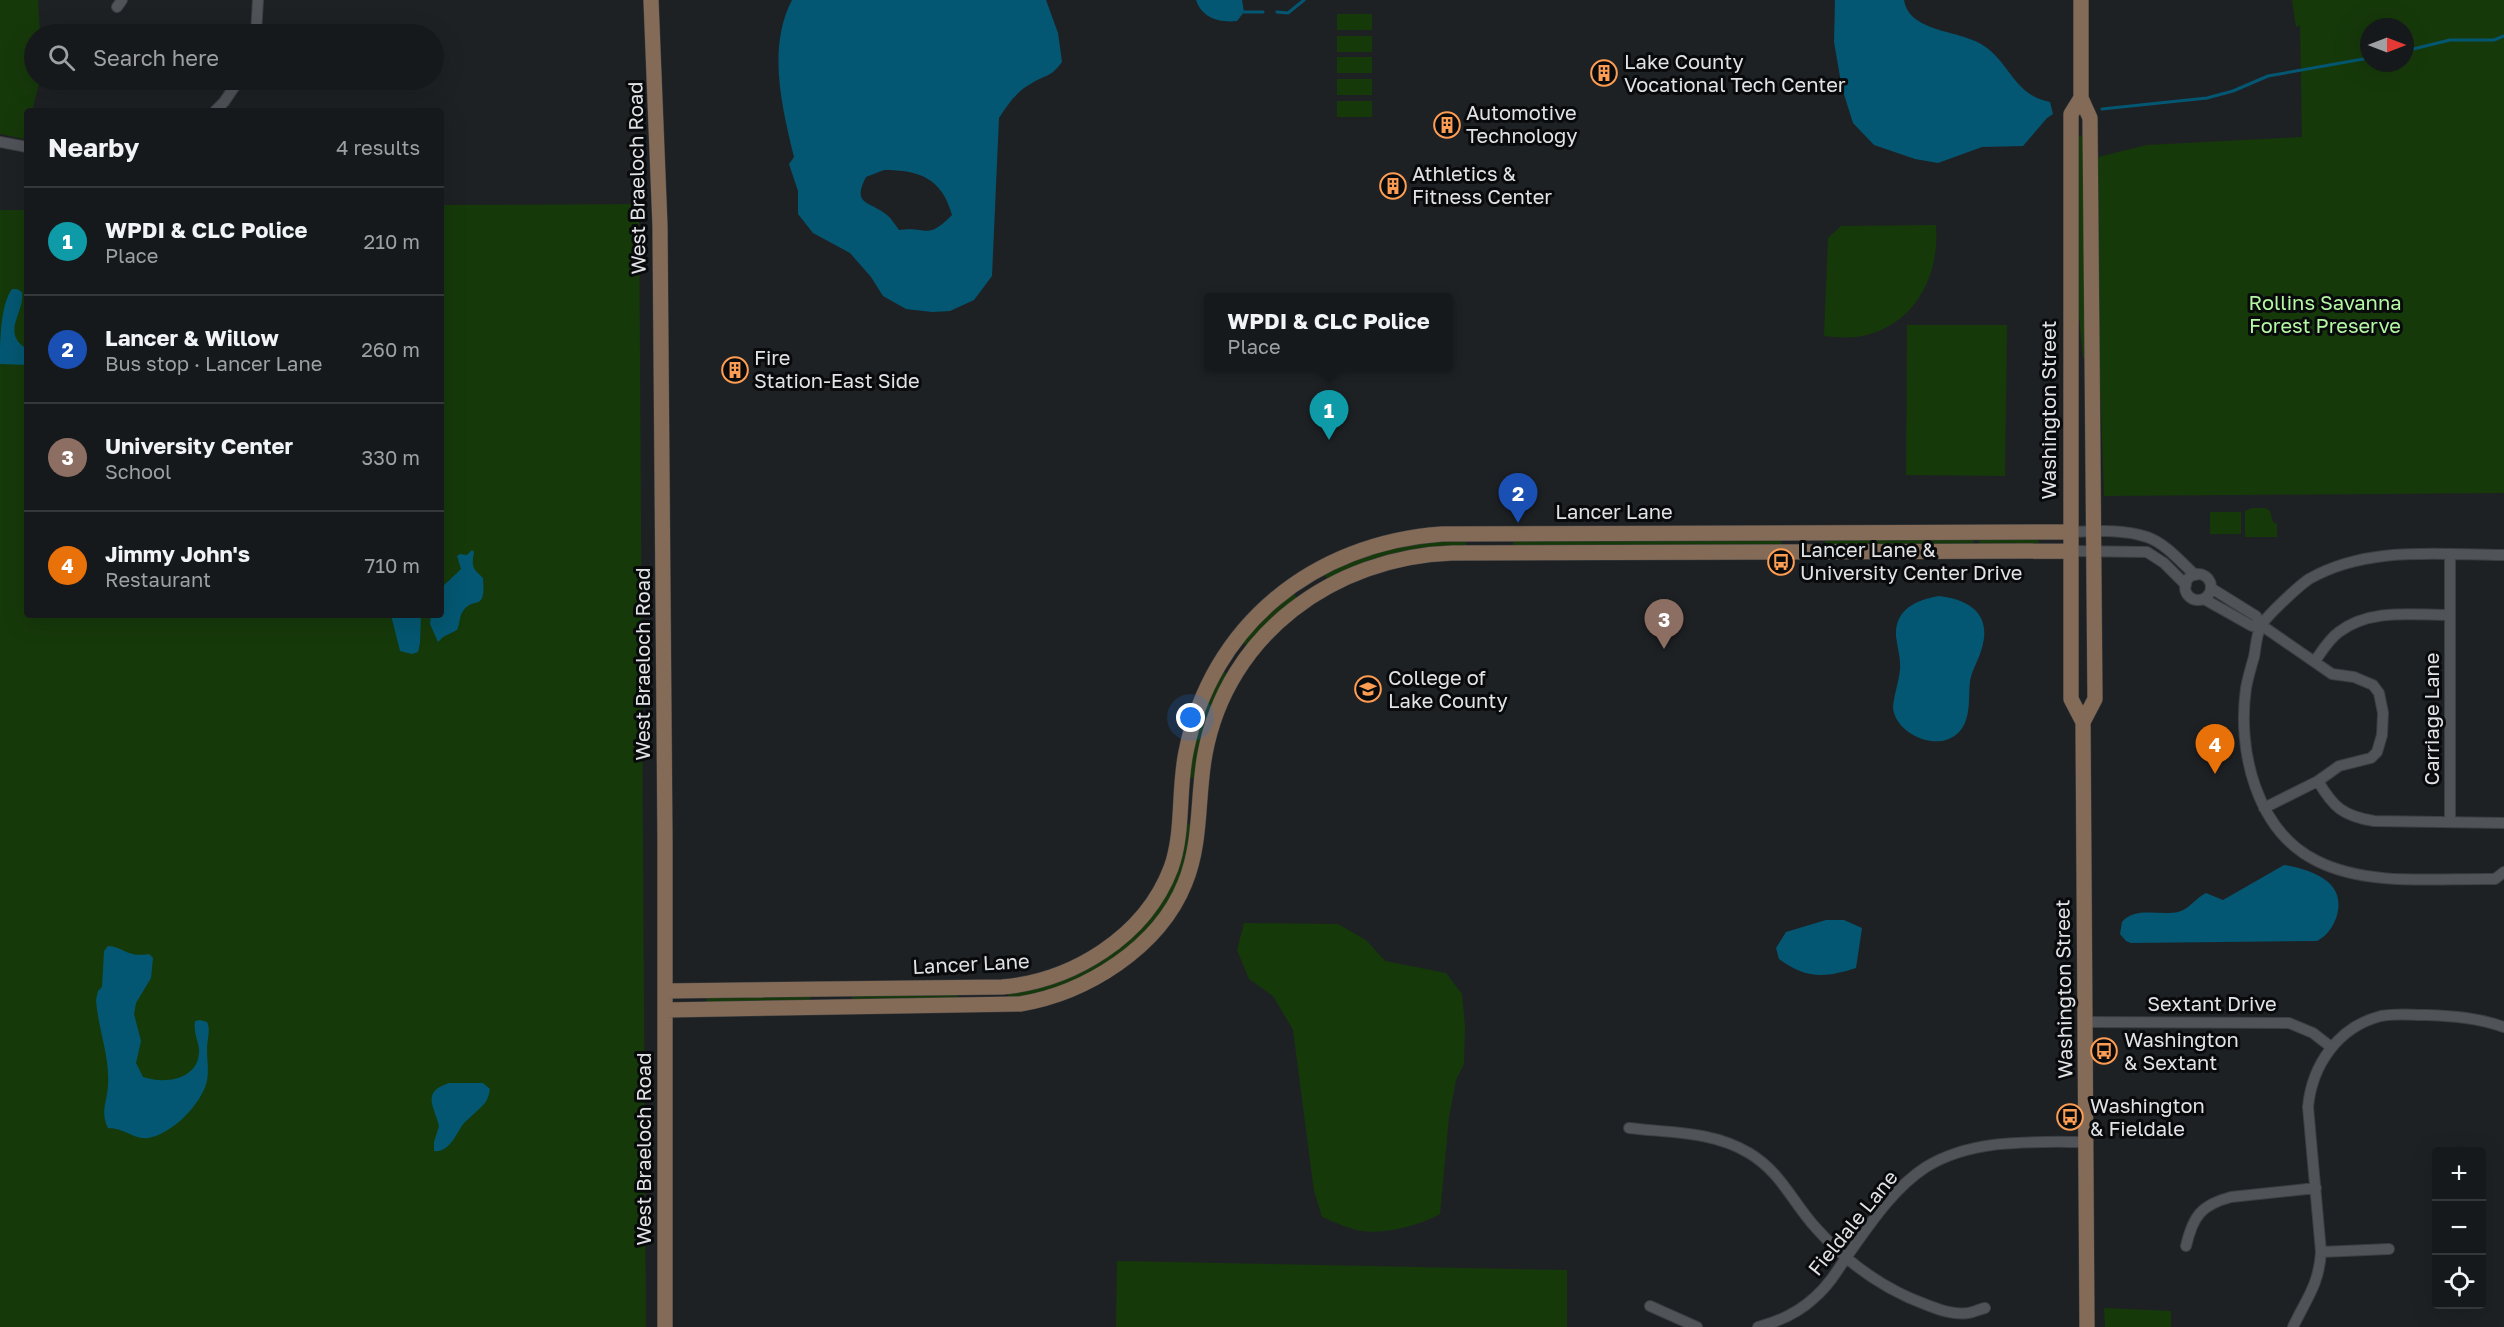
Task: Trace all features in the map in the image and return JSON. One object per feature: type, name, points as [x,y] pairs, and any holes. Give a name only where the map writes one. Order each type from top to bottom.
[{"type":"street","points":[[257,24],[258,0]]},
{"type":"street","name":"West Braeloch Road","points":[[651,0],[660,226],[665,1327]]},
{"type":"street","name":"Washington Street","points":[[2081,0],[2081,98],[2090,118],[2095,531],[2095,699],[2083,722]]},
{"type":"street","points":[[218,108],[232,90]]},
{"type":"street","name":"Washington Street","points":[[2081,98],[2071,114],[2071,699],[2083,722],[2087,1327]]},
{"type":"street","points":[[0,142],[24,146]]},
{"type":"street","name":"Lancer Lane","points":[[665,991],[1002,987],[1052,978],[1083,963],[1132,927],[1164,884],[1176,848],[1182,776],[1188,740],[1203,696],[1225,655],[1265,606],[1292,585],[1328,564],[1364,549],[1408,538],[1442,534],[2121,532],[2149,537],[2195,575],[2205,576],[2210,581],[2211,588],[2256,616],[2261,625],[2252,626],[2204,599],[2192,599],[2187,593],[2186,585],[2164,563],[2147,552],[1452,553],[1416,555],[1363,570],[1317,591],[1273,626],[1242,663],[1219,707],[1210,732],[1201,780],[1194,854],[1185,884],[1173,906],[1144,942],[1106,972],[1076,988],[1048,999],[1020,1004],[665,1010]]},
{"type":"street","name":"Carriage Lane","points":[[2450,555],[2450,822]]},
{"type":"street","points":[[2504,555],[2379,556],[2337,565],[2300,585],[2261,625],[2246,689],[2246,734],[2252,777],[2264,808],[2277,828],[2291,843],[2310,857],[2339,870],[2375,878],[2495,879],[2504,872]]},
{"type":"street","points":[[2186,585],[2195,575]]},
{"type":"street","points":[[2204,599],[2211,588]]},
{"type":"street","points":[[2315,661],[2339,631],[2364,619],[2391,615],[2450,615]]},
{"type":"street","points":[[2261,625],[2332,674],[2354,677],[2373,686],[2379,693],[2383,713],[2382,735],[2377,752],[2364,760],[2339,766],[2318,781],[2264,808]]},
{"type":"street","points":[[2318,781],[2328,799],[2338,809],[2361,819],[2504,823]]},
{"type":"street","points":[[2293,1327],[2310,1298],[2320,1267],[2321,1252],[2309,1125],[2310,1092],[2321,1060],[2331,1047],[2364,1023],[2395,1014],[2458,1016],[2504,1027]]},
{"type":"street","name":"Sextant Drive","points":[[2086,1022],[2289,1023],[2313,1033],[2331,1047]]},
{"type":"street","points":[[1629,1128],[1710,1137],[1750,1154],[1779,1179],[1814,1227],[1846,1258],[1884,1286],[1936,1308],[1957,1313],[1968,1313],[1985,1308]]},
{"type":"street","name":"Fieldale Lane","points":[[1758,1327],[1814,1299],[1827,1286],[1892,1196],[1927,1167],[1946,1158],[1985,1146],[2086,1142]]},
{"type":"street","points":[[2186,1246],[2190,1227],[2199,1213],[2217,1201],[2231,1197],[2316,1188]]},
{"type":"street","points":[[2321,1252],[2389,1249]]},
{"type":"street","points":[[1650,1306],[1697,1327]]},
{"type":"green space","points":[[0,0],[38,0],[39,24],[24,24],[24,90],[37,90],[33,108],[24,108],[24,139],[0,134]]},
{"type":"green space","name":"Rollins Savanna Forest Preserve","points":[[2292,0],[2504,0],[2504,493],[2104,496],[2097,293],[2098,157],[2147,145],[2302,137],[2300,25],[2296,27]]},
{"type":"green space","points":[[1337,14],[1372,14],[1372,30],[1337,30]]},
{"type":"green space","points":[[1337,36],[1372,36],[1372,52],[1337,52]]},
{"type":"green space","points":[[1337,57],[1372,57],[1372,73],[1337,73]]},
{"type":"green space","points":[[1337,79],[1372,79],[1372,95],[1337,95]]},
{"type":"green space","points":[[1337,101],[1372,101],[1372,117],[1337,117]]},
{"type":"green space","points":[[2078,136],[2084,136],[2087,358],[2083,358],[2076,284]]},
{"type":"green space","points":[[639,204],[646,1327],[0,1327],[0,210],[24,210],[24,618],[444,618],[444,205]]},
{"type":"green space","points":[[1936,225],[1933,264],[1927,282],[1919,298],[1907,312],[1893,324],[1876,332],[1856,337],[1824,336],[1828,238],[1841,226]]},
{"type":"green space","points":[[1907,325],[2007,325],[2005,476],[1906,475]]},
{"type":"green space","points":[[2252,508],[2266,508],[2270,511],[2273,522],[2277,524],[2277,537],[2245,537],[2245,511]]},
{"type":"green space","points":[[2210,512],[2241,512],[2241,534],[2210,534]]},
{"type":"green space","points":[[1781,538],[1781,546],[1513,547],[1513,539]]},
{"type":"green space","points":[[1825,538],[1974,538],[1973,545],[1825,546]]},
{"type":"green space","points":[[1979,538],[2038,538],[2039,546],[1979,546]]},
{"type":"green space","points":[[1466,540],[1466,547],[1373,560],[1327,579],[1324,573],[1340,565],[1404,544]]},
{"type":"green space","points":[[1293,592],[1297,598],[1271,619],[1247,646],[1242,642]]},
{"type":"green space","points":[[1222,671],[1228,674],[1194,778],[1188,778],[1200,721]]},
{"type":"green space","points":[[1185,824],[1191,824],[1188,848],[1173,892],[1161,911],[1129,946],[1069,985],[1008,999],[1008,993],[1039,988],[1072,976],[1135,931]]},
{"type":"green space","points":[[1244,923],[1338,924],[1366,940],[1385,961],[1446,973],[1462,994],[1465,1026],[1464,1064],[1456,1080],[1449,1117],[1440,1214],[1421,1223],[1374,1232],[1353,1229],[1322,1217],[1314,1191],[1293,1030],[1273,996],[1249,979],[1237,950]]},
{"type":"green space","points":[[958,994],[958,1000],[852,1002],[852,995]]},
{"type":"green space","points":[[810,995],[810,1002],[706,1003],[707,996]]},
{"type":"green space","points":[[1117,1261],[1567,1270],[1567,1327],[1116,1327]]},
{"type":"green space","points":[[2104,1308],[2171,1311],[2171,1327],[2105,1327]]},
{"type":"water","points":[[792,0],[1046,0],[1058,33],[1062,62],[1051,73],[1017,94],[999,118],[992,276],[974,300],[950,311],[932,312],[906,309],[883,296],[871,277],[850,253],[813,233],[798,214],[798,191],[789,164],[794,157],[779,78],[778,58],[784,18]],"holes":[[[884,170],[918,174],[935,185],[948,202],[952,215],[932,230],[899,230],[887,215],[865,202],[861,193],[866,177]]]},
{"type":"water","points":[[1196,0],[1242,0],[1244,12],[1237,21],[1218,20],[1202,11]]},
{"type":"water","points":[[1835,0],[1904,0],[1908,11],[1924,24],[1971,39],[1991,51],[2028,92],[2050,102],[2053,114],[2023,146],[1982,147],[1938,163],[1915,159],[1874,145],[1853,123],[1842,88],[1834,42]]},
{"type":"water","points":[[12,289],[22,292],[14,329],[15,336],[24,347],[24,365],[0,364],[3,314]]},
{"type":"water","points":[[472,550],[474,552],[474,567],[483,578],[483,596],[481,600],[467,606],[463,611],[457,630],[438,642],[430,624],[431,618],[444,618],[444,585],[461,569],[457,556],[467,555]]},
{"type":"water","points":[[1939,596],[1961,601],[1970,606],[1981,619],[1984,638],[1970,681],[1965,723],[1957,734],[1938,741],[1917,737],[1908,732],[1895,716],[1893,707],[1900,669],[1896,636],[1899,619],[1908,607],[1922,600]]},
{"type":"water","points":[[392,618],[421,618],[418,652],[412,654],[400,651]]},
{"type":"water","points":[[2284,865],[2316,874],[2327,881],[2336,892],[2338,908],[2334,924],[2317,941],[2131,943],[2120,934],[2122,922],[2134,914],[2178,912],[2206,893],[2223,900]]},
{"type":"water","points":[[1826,920],[1844,920],[1862,928],[1856,968],[1835,974],[1816,975],[1798,970],[1779,959],[1776,948],[1786,932]]},
{"type":"water","points":[[108,946],[135,955],[149,954],[153,958],[151,978],[136,1003],[134,1014],[141,1041],[136,1063],[143,1077],[169,1080],[186,1075],[197,1062],[199,1053],[195,1021],[207,1022],[208,1025],[208,1077],[204,1090],[192,1109],[176,1125],[148,1138],[108,1128],[104,1117],[108,1075],[96,1000],[98,991],[102,987],[104,951]]},
{"type":"water","points":[[449,1083],[483,1083],[490,1089],[485,1103],[464,1123],[448,1146],[440,1151],[434,1151],[439,1126],[432,1095],[440,1087]]},
{"type":"waterway","points":[[1277,12],[1288,13],[1304,0]]},
{"type":"waterway","points":[[1244,12],[1263,12]]},
{"type":"waterway","points":[[2414,49],[2450,40],[2494,40],[2504,36]]},
{"type":"waterway","points":[[2102,109],[2207,98],[2233,91],[2268,76],[2360,60]]},
{"type":"place","name":"Lake County Vocational Tech Center","points":[[1604,73]]},
{"type":"place","name":"Automotive Technology","points":[[1447,125]]},
{"type":"place","name":"Athletics & Fitness Center","points":[[1393,186]]},
{"type":"place","name":"Fire Station-East Side","points":[[735,370]]},
{"type":"place","name":"WPDI & CLC Police","points":[[1329,440]]},
{"type":"place","name":"Lancer & Willow","points":[[1518,523]]},
{"type":"place","name":"Lancer Lane & University Center Drive","points":[[1781,562]]},
{"type":"place","name":"University Center","points":[[1664,649]]},
{"type":"place","name":"College of Lake County","points":[[1368,689]]},
{"type":"place","name":"Jimmy John's","points":[[2215,774]]},
{"type":"place","name":"Washington & Sextant","points":[[2104,1051]]},
{"type":"place","name":"Washington & Fieldale","points":[[2070,1117]]}]
